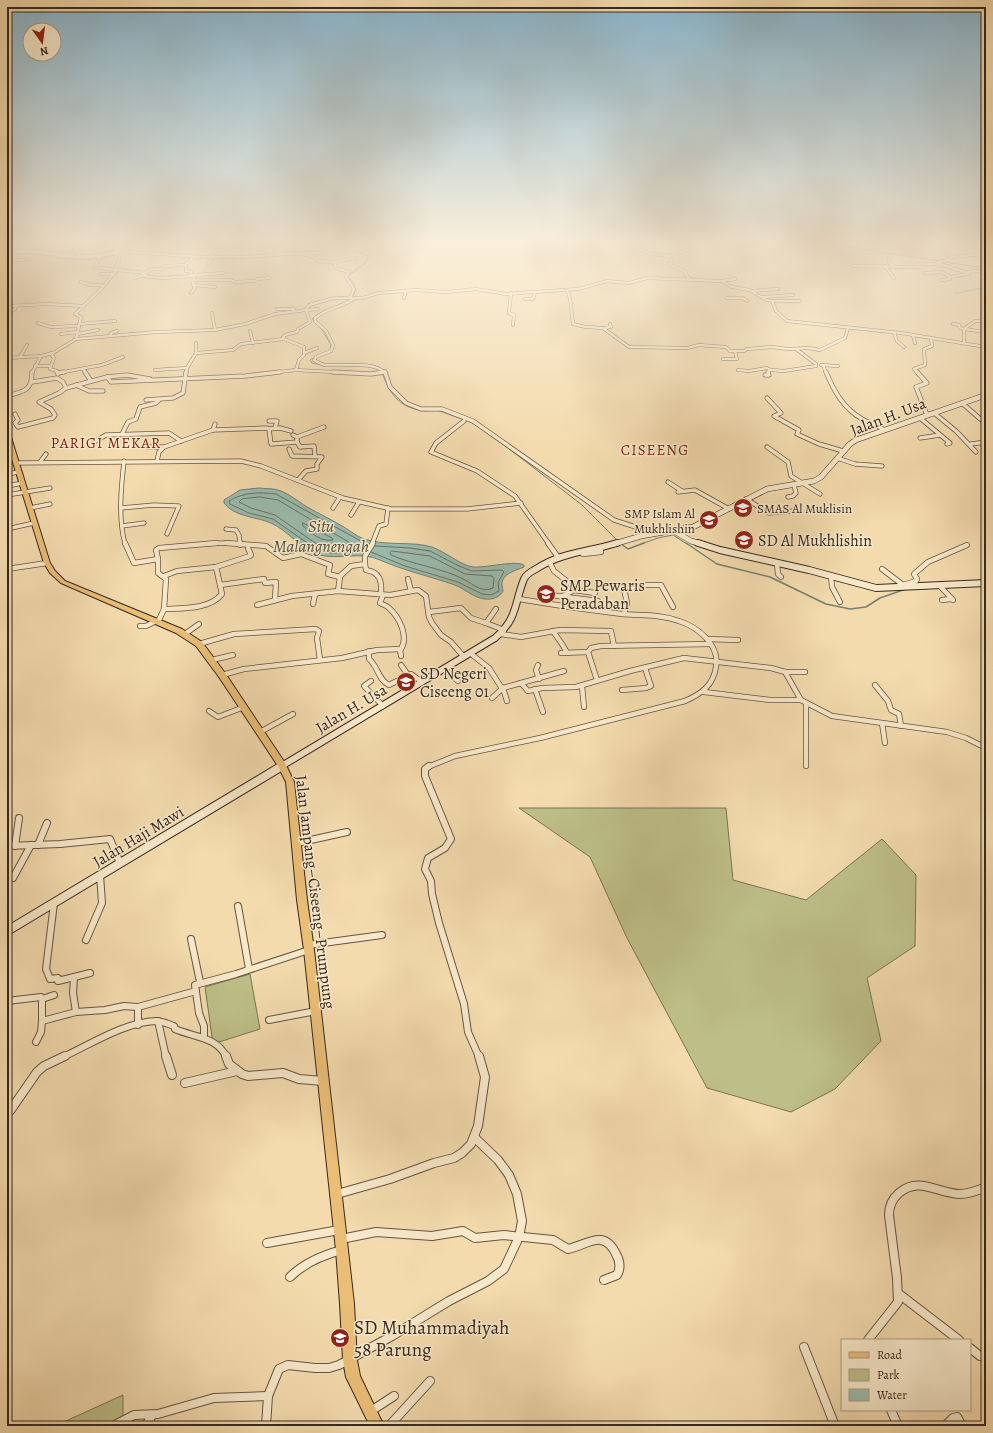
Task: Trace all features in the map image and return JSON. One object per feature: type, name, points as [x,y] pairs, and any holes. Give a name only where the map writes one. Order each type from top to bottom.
[{"type":"main road","name":"Jalan Jampang–Ciseeng–Prumpung","points":[[7,434],[10,452],[18,467],[34,523],[47,563],[52,572],[63,582],[185,634],[199,644],[212,660],[282,764],[290,782],[342,1250],[350,1360],[353,1378],[377,1426]]},
{"type":"street","points":[[9,313],[15,308]]},
{"type":"street","points":[[76,339],[81,317],[75,314],[82,308]]},
{"type":"street","points":[[275,314],[277,308],[306,310],[318,309]]},
{"type":"street","points":[[338,308],[319,314],[315,318],[315,321],[328,333],[333,345],[329,352],[314,359],[324,365],[364,365],[377,368],[385,372],[390,387],[406,403],[421,409],[439,408],[473,421],[614,520],[654,533]]},
{"type":"street","points":[[510,308],[509,313],[514,315],[513,325]]},
{"type":"street","points":[[572,308],[571,317],[573,324],[584,327],[604,328],[612,327],[610,324]]},
{"type":"street","points":[[775,308],[791,326]]},
{"type":"street","points":[[7,358],[41,356],[51,353],[76,339],[157,332],[215,330],[245,324],[295,309]]},
{"type":"street","points":[[284,339],[284,336],[298,332],[298,328],[310,322],[306,310]]},
{"type":"street","points":[[212,313],[215,330]]},
{"type":"street","points":[[38,324],[51,327],[115,321]]},
{"type":"street","points":[[787,321],[913,335],[986,346]]},
{"type":"street","points":[[964,329],[975,321],[986,321]]},
{"type":"street","points":[[952,324],[959,325],[960,328],[964,329],[986,332]]},
{"type":"street","points":[[604,328],[623,344],[629,346],[687,348],[699,345],[726,346],[729,350],[735,351],[769,347],[821,350],[845,338],[848,328]]},
{"type":"street","points":[[77,333],[88,329]]},
{"type":"street","points":[[964,329],[964,343]]},
{"type":"street","points":[[61,334],[98,330]]},
{"type":"street","points":[[250,331],[253,343]]},
{"type":"street","points":[[110,336],[111,332],[117,332]]},
{"type":"street","points":[[894,333],[897,341],[904,347]]},
{"type":"street","points":[[913,335],[915,343]]},
{"type":"street","points":[[927,415],[916,387],[927,383],[914,369],[925,365],[924,349],[932,346],[931,338]]},
{"type":"street","points":[[196,353],[233,350],[240,345],[271,342],[284,339],[297,343],[299,346],[304,346],[304,354]]},
{"type":"street","points":[[146,400],[159,400],[175,397],[183,393],[184,378],[187,368],[196,353],[196,343]]},
{"type":"street","points":[[20,357],[27,345]]},
{"type":"street","points":[[296,370],[298,360],[304,354],[317,348]]},
{"type":"street","points":[[796,349],[817,365]]},
{"type":"street","points":[[723,359],[737,359],[735,351]]},
{"type":"street","points":[[51,353],[54,358],[51,370],[58,372],[83,369],[108,363],[123,357]]},
{"type":"street","points":[[7,396],[30,387],[32,382],[32,372],[41,356]]},
{"type":"street","points":[[738,370],[749,371],[767,368],[770,370],[790,370],[817,365],[838,366]]},
{"type":"street","points":[[823,365],[841,404],[860,418],[874,423],[885,430]]},
{"type":"street","points":[[35,366],[51,366]]},
{"type":"street","points":[[154,370],[187,368]]},
{"type":"street","points":[[83,369],[91,381]]},
{"type":"street","points":[[107,377],[111,382],[246,376],[296,370],[371,374],[385,372]]},
{"type":"street","points":[[765,375],[769,375],[770,370]]},
{"type":"street","points":[[58,372],[58,378]]},
{"type":"street","points":[[15,414],[18,421],[15,423],[18,427],[53,418],[55,415],[54,412],[39,402],[59,393],[66,388],[107,377],[127,375],[153,380]]},
{"type":"street","points":[[32,382],[58,378],[63,382],[66,388]]},
{"type":"street","points":[[76,385],[87,392],[95,393],[103,391]]},
{"type":"street","name":"Jalan H. Usa","points":[[282,764],[444,670],[502,632],[512,619],[520,599],[525,578],[529,573],[549,561],[561,556],[615,544],[654,533],[693,528],[767,489],[806,484],[814,481],[821,477],[856,440],[986,395]]},
{"type":"street","points":[[767,398],[781,413],[774,416],[800,430],[797,434],[818,444],[844,451]]},
{"type":"street","points":[[122,434],[128,422],[137,417],[140,407],[156,403],[159,400]]},
{"type":"street","points":[[962,404],[986,424]]},
{"type":"street","points":[[934,413],[971,444],[976,452]]},
{"type":"street","points":[[920,418],[950,443],[947,444]]},
{"type":"street","points":[[269,421],[277,421],[276,428]]},
{"type":"street","points":[[464,421],[434,445],[431,452],[477,471],[511,493],[561,556]]},
{"type":"street","points":[[213,430],[215,424]]},
{"type":"street","points":[[315,456],[314,446],[300,447],[295,436],[324,427]]},
{"type":"street","points":[[157,461],[159,452],[164,448],[213,430],[276,428],[291,430]]},
{"type":"street","points":[[269,429],[271,444],[297,442]]},
{"type":"street","points":[[94,442],[102,436],[169,433],[181,441]]},
{"type":"street","points":[[920,438],[940,435]]},
{"type":"street","points":[[971,444],[986,442]]},
{"type":"street","points":[[146,447],[164,448]]},
{"type":"street","points":[[767,447],[788,462],[788,470],[791,476],[820,494]]},
{"type":"street","points":[[289,449],[292,456],[322,457],[316,464],[317,469],[306,471],[298,480]]},
{"type":"street","points":[[40,462],[46,454]]},
{"type":"street","points":[[838,458],[855,464],[882,466]]},
{"type":"street","points":[[7,474],[18,467],[40,462],[223,460],[247,462],[340,497],[388,508],[467,510],[518,503]]},
{"type":"street","points":[[124,461],[121,478],[121,508],[122,526],[127,549],[133,562],[158,559]]},
{"type":"street","points":[[668,482],[680,491],[695,490],[729,509]]},
{"type":"street","points":[[788,497],[793,496],[796,493],[794,485]]},
{"type":"street","points":[[7,486],[50,488]]},
{"type":"street","points":[[7,495],[24,487]]},
{"type":"street","points":[[333,508],[340,497]]},
{"type":"street","points":[[746,499],[769,513],[793,511]]},
{"type":"street","points":[[351,514],[359,502]]},
{"type":"street","points":[[30,508],[50,504]]},
{"type":"street","points":[[121,508],[178,505],[179,508],[167,534]]},
{"type":"street","points":[[388,508],[386,524],[379,526],[375,540],[365,556],[365,564],[366,570],[373,570],[378,574],[382,594],[380,603],[388,607],[401,624],[404,645],[400,650],[401,656]]},
{"type":"street","points":[[7,529],[34,523]]},
{"type":"street","points":[[122,526],[144,523]]},
{"type":"street","points":[[226,529],[236,530],[239,535],[240,545]]},
{"type":"street","points":[[674,531],[691,541],[734,554],[777,563],[876,588],[986,583]]},
{"type":"street","points":[[140,626],[146,626],[157,622],[164,609],[166,581],[164,576],[158,573],[158,559],[156,550],[158,549],[218,543],[266,546],[283,558],[303,554],[330,565],[328,574],[339,577]]},
{"type":"street","points":[[903,586],[916,581],[918,579],[914,574],[928,562],[967,545]]},
{"type":"street","points":[[164,576],[177,571],[216,566],[250,556],[251,555],[248,548]]},
{"type":"street","points":[[549,561],[556,573],[574,586],[574,590]]},
{"type":"street","points":[[7,569],[47,563]]},
{"type":"street","points":[[777,563],[778,574],[781,577]]},
{"type":"street","points":[[338,591],[339,577],[351,566],[365,564]]},
{"type":"street","points":[[164,609],[204,605],[221,597],[216,566]]},
{"type":"street","points":[[882,569],[903,586]]},
{"type":"street","points":[[831,576],[831,587],[840,602]]},
{"type":"street","points":[[220,585],[264,579],[264,583],[276,582],[275,600]]},
{"type":"street","points":[[408,579],[411,591]]},
{"type":"street","points":[[624,614],[627,603],[624,589],[646,584],[661,585],[673,607]]},
{"type":"street","points":[[940,586],[952,599],[942,600]]},
{"type":"street","points":[[257,605],[292,596],[338,591],[394,594],[418,590],[424,594],[427,600],[430,620],[435,628],[441,635],[451,642],[464,657]]},
{"type":"street","points":[[563,596],[574,590],[596,593]]},
{"type":"street","points":[[313,604],[314,594]]},
{"type":"street","points":[[550,595],[598,601]]},
{"type":"street","points":[[335,1194],[390,1179],[434,1162],[454,1158],[462,1153],[474,1137],[484,1090],[485,1077],[479,1056],[468,1032],[464,1004],[439,923],[432,894],[431,881],[425,869],[428,858],[446,847],[450,843],[451,839],[425,776],[425,769],[431,764],[444,759],[541,738],[685,701],[704,692],[711,684],[717,661],[707,639],[690,626],[674,620],[520,599]]},
{"type":"street","points":[[429,612],[461,608],[464,614],[474,620],[486,623],[502,632],[522,637],[553,631],[587,630],[611,632],[614,646]]},
{"type":"street","points":[[486,623],[496,609]]},
{"type":"street","points":[[185,634],[199,624]]},
{"type":"street","points":[[199,644],[234,634],[316,629],[319,630],[317,638],[320,660]]},
{"type":"street","points":[[553,631],[557,638],[561,640],[564,653],[588,652],[591,648],[614,646],[710,644]]},
{"type":"street","points":[[707,639],[738,640]]},
{"type":"street","points":[[222,675],[244,669],[342,658],[369,651],[400,650]]},
{"type":"street","points":[[369,651],[369,659],[374,663],[383,682],[390,685],[412,674],[422,682]]},
{"type":"street","points":[[588,652],[597,680]]},
{"type":"street","points":[[470,653],[489,668],[503,688],[507,701]]},
{"type":"street","points":[[212,660],[233,655]]},
{"type":"street","points":[[521,683],[528,690],[571,688],[684,658],[771,668],[785,672],[805,672]]},
{"type":"street","points":[[401,665],[408,675]]},
{"type":"street","points":[[538,666],[536,670],[539,679]]},
{"type":"street","points":[[622,690],[646,688],[651,686],[645,668]]},
{"type":"street","points":[[444,670],[458,681]]},
{"type":"street","points":[[492,698],[503,688],[564,671]]},
{"type":"street","points":[[785,672],[801,700],[832,716],[953,733],[986,748]]},
{"type":"street","points":[[371,681],[364,684],[364,686],[383,706]]},
{"type":"street","points":[[875,685],[888,701],[891,710],[898,713],[901,726]]},
{"type":"street","points":[[582,686],[584,707]]},
{"type":"street","points":[[535,689],[543,712]]},
{"type":"street","points":[[704,692],[770,700],[801,700]]},
{"type":"street","points":[[806,703],[806,766]]},
{"type":"street","points":[[210,711],[218,717],[244,707]]},
{"type":"street","points":[[260,732],[293,714]]},
{"type":"street","points":[[882,723],[885,743]]},
{"type":"street","name":"Jalan Haji Mawi","points":[[7,931],[282,764]]},
{"type":"street","points":[[15,846],[19,818]]},
{"type":"street","points":[[38,845],[47,823]]},
{"type":"street","points":[[297,843],[347,832]]},
{"type":"street","points":[[7,846],[110,839],[120,863]]},
{"type":"street","points":[[13,878],[31,845]]},
{"type":"street","points":[[86,940],[102,903],[100,875]]},
{"type":"street","points":[[54,902],[46,969],[50,979],[58,978],[58,981],[90,973]]},
{"type":"street","points":[[238,906],[249,969]]},
{"type":"street","points":[[204,1037],[204,1026],[199,1013],[195,985],[200,982],[236,974],[309,948],[382,936]]},
{"type":"street","points":[[191,939],[200,982]]},
{"type":"street","points":[[74,977],[73,993],[76,1012]]},
{"type":"street","points":[[42,1021],[76,1012],[104,1010],[124,1006],[138,1007],[196,991]]},
{"type":"street","points":[[7,1001],[41,997],[42,999],[54,995]]},
{"type":"street","points":[[36,1042],[38,1034],[42,1032],[42,999]]},
{"type":"street","points":[[138,1007],[138,1025]]},
{"type":"street","points":[[269,1020],[316,1011]]},
{"type":"street","points":[[158,1021],[162,1042],[172,1075]]},
{"type":"street","points":[[10,1111],[37,1072],[44,1066],[119,1030],[158,1021],[174,1026],[175,1029],[189,1034],[204,1037],[221,1048],[229,1064],[237,1071],[248,1076],[283,1073],[299,1079],[323,1081]]},
{"type":"street","points":[[185,1083],[237,1071]]},
{"type":"street","points":[[266,1426],[268,1396],[279,1370],[288,1365],[330,1368],[350,1360],[449,1301],[498,1275],[507,1264],[519,1237],[522,1221],[517,1194],[509,1176],[498,1160],[474,1137]]},
{"type":"street","points":[[868,1339],[872,1332],[894,1310],[898,1302],[899,1294],[889,1226],[889,1207],[898,1193],[907,1187],[920,1185],[956,1194],[968,1194],[986,1187]]},
{"type":"street","points":[[267,1243],[385,1231],[414,1236],[432,1236],[463,1231],[475,1238],[504,1235],[553,1240],[568,1249],[597,1239],[607,1242],[615,1253],[620,1269],[616,1276],[604,1280]]},
{"type":"street","points":[[290,1276],[302,1267],[324,1256],[342,1250]]},
{"type":"street","points":[[899,1294],[958,1339]]},
{"type":"street","points":[[804,1347],[835,1426]]},
{"type":"street","points":[[971,1349],[980,1356]]},
{"type":"street","points":[[389,1426],[430,1381]]},
{"type":"street","points":[[113,1426],[134,1415],[152,1415],[214,1398],[268,1396]]},
{"type":"street","points":[[370,1412],[394,1396]]},
{"type":"street","points":[[891,1411],[898,1426]]},
{"type":"street","points":[[146,1426],[152,1415]]},
{"type":"street","points":[[945,1426],[953,1418],[957,1418],[962,1426]]},
{"type":"green space","points":[[519,808],[726,808],[733,880],[806,900],[882,839],[916,875],[915,946],[867,978],[881,1041],[835,1089],[791,1112],[707,1088],[627,938],[590,857]]},
{"type":"green space","points":[[250,974],[260,1029],[213,1044],[205,987]]},
{"type":"green space","points":[[123,1395],[123,1426],[55,1426]]},
{"type":"water","name":"Situ Malangnengah","points":[[259,488],[276,489],[285,493],[364,539],[384,543],[416,544],[432,547],[463,564],[473,567],[514,563],[524,565],[524,567],[505,576],[502,583],[502,593],[496,598],[488,599],[477,597],[455,585],[373,557],[334,557],[319,555],[306,549],[277,526],[266,521],[240,514],[228,508],[224,503],[224,500],[240,490]]},
{"type":"waterway","points":[[317,324],[312,319],[322,312]]},
{"type":"waterway","points":[[321,328],[331,345],[330,349]]},
{"type":"waterway","points":[[317,356],[310,360],[312,363],[322,365]]},
{"type":"waterway","points":[[382,373],[393,395],[398,400],[410,407],[427,411]]},
{"type":"waterway","points":[[437,410],[475,424]]},
{"type":"waterway","points":[[499,441],[582,505],[617,540]]},
{"type":"waterway","points":[[641,544],[673,535],[687,544]]},
{"type":"waterway","points":[[621,544],[628,549],[644,543]]},
{"type":"waterway","points":[[686,543],[717,564],[770,577],[826,604],[850,609],[866,607],[880,598],[906,589]]},
{"type":"waterway","points":[[980,580],[986,580]]},
{"type":"place","name":"SMAS Al Muklisin","points":[[743,508]]},
{"type":"place","name":"SMP Islam Al Mukhlishin","points":[[709,520]]},
{"type":"place","name":"SD Al Mukhlishin","points":[[744,540]]},
{"type":"place","name":"SMP Pewaris Peradaban","points":[[546,594]]},
{"type":"place","name":"SD Negeri Ciseeng 01","points":[[406,682]]},
{"type":"place","name":"SD Muhammadiyah 58 Parung","points":[[340,1338]]},
{"type":"district","name":"PARIGI MEKAR","points":[[106,443]]},
{"type":"district","name":"CISEENG","points":[[655,450]]}]
